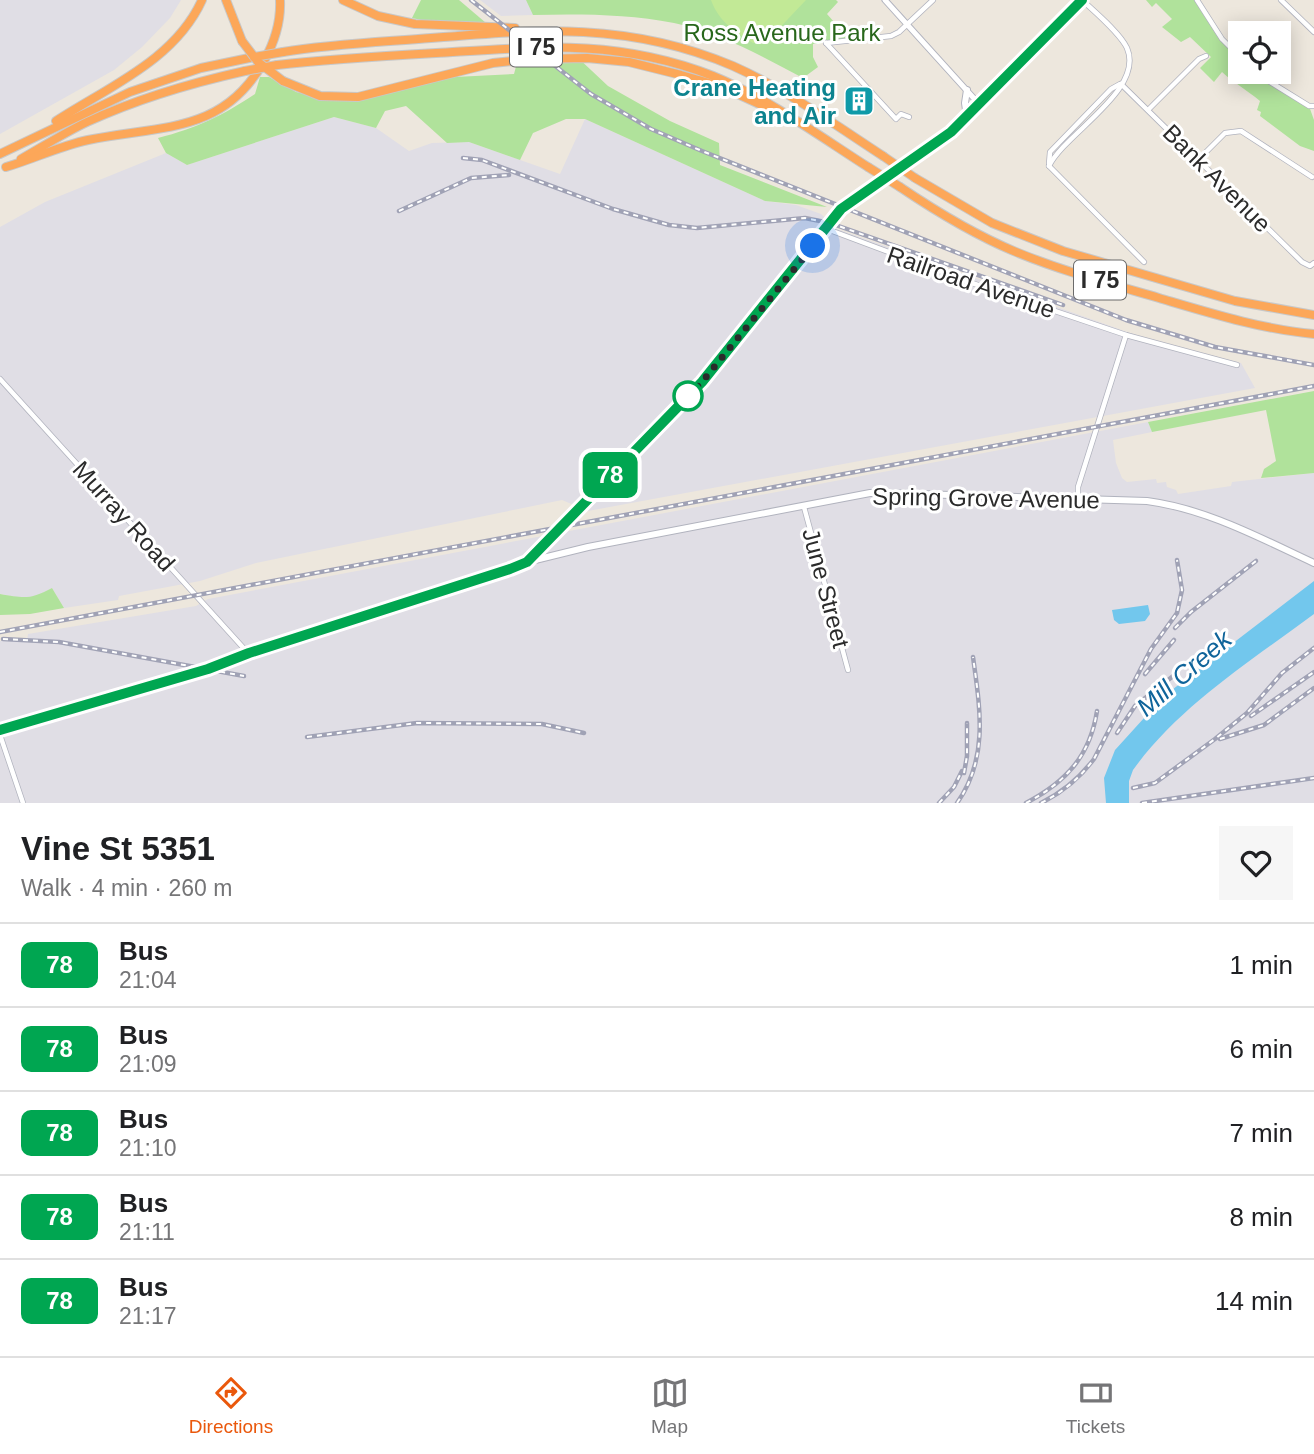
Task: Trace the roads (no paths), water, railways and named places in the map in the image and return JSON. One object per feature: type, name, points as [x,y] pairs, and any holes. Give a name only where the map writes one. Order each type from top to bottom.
[{"type":"highway","points":[[32,137],[156,57],[186,28],[202,0]]},
{"type":"highway","points":[[226,0],[242,41],[258,62],[283,81],[307,93],[320,96],[358,97],[493,62],[587,58],[629,62],[681,75],[720,86],[783,112]]},
{"type":"highway","points":[[3,168],[88,140],[194,121],[225,107],[250,85],[268,54],[279,21],[280,0]]},
{"type":"highway","points":[[343,0],[378,16],[415,24],[509,26],[521,31]]},
{"type":"highway","name":"I 75","points":[[0,154],[130,92],[201,68],[254,57],[283,52],[521,31],[606,32],[648,39],[710,57],[783,91],[915,177],[972,212],[1012,232],[1053,248],[1236,301],[1314,315]]},
{"type":"highway","name":"I 75","points":[[3,168],[86,123],[131,104],[199,82],[245,71],[332,58],[540,47],[594,48],[648,57],[689,68],[749,92],[970,230],[1017,253],[1238,321],[1314,334]]},
{"type":"main road","points":[[527,562],[702,382],[841,209],[942,140],[1082,0]]},
{"type":"main road","points":[[967,90],[967,117]]},
{"type":"main road","name":"Spring Grove Avenue","points":[[0,732],[208,669],[249,653],[527,562],[588,547],[870,493],[1147,501],[1194,510],[1314,564]]},
{"type":"street","points":[[885,0],[979,104]]},
{"type":"street","points":[[909,117],[901,114],[896,118],[825,43],[882,39],[895,34],[933,0]]},
{"type":"street","points":[[1082,0],[1127,50],[1129,70],[1121,84],[1111,89],[1050,152],[1049,166],[1144,262]]},
{"type":"street","points":[[1197,0],[1228,45]]},
{"type":"street","points":[[1281,0],[1314,32]]},
{"type":"street","points":[[1148,110],[1199,59],[1206,56]]},
{"type":"street","name":"Bank Avenue","points":[[1121,84],[1302,262],[1308,266],[1314,263]]},
{"type":"street","points":[[1274,84],[1309,106],[1314,106]]},
{"type":"street","points":[[1199,159],[1225,133],[1241,131],[1312,177]]},
{"type":"street","name":"Railroad Avenue","points":[[827,229],[1126,335],[1237,365]]},
{"type":"street","points":[[1078,499],[1078,487],[1126,335]]},
{"type":"street","name":"Murray Road","points":[[0,379],[249,653]]},
{"type":"street","name":"June Street","points":[[804,507],[848,670]]},
{"type":"street","points":[[0,732],[23,803]]},
{"type":"water","points":[[1314,581],[1314,614],[1241,667],[1172,725],[1133,770],[1129,781],[1129,803],[1106,803],[1104,778],[1115,750],[1164,696]]},
{"type":"water","points":[[1148,605],[1150,614],[1145,621],[1119,624],[1114,620],[1112,610]]},
{"type":"railway","points":[[471,0],[591,94],[651,129],[1126,320],[1215,347],[1314,365]]},
{"type":"railway","points":[[463,158],[482,160],[613,209],[669,225],[697,228],[805,218],[830,223],[1063,305]]},
{"type":"railway","points":[[399,211],[471,178],[509,175]]},
{"type":"railway","points":[[0,632],[1314,386]]},
{"type":"railway","points":[[1041,803],[1070,784],[1094,759],[1151,649],[1177,613],[1182,590],[1177,560]]},
{"type":"railway","points":[[1175,628],[1191,612],[1256,561]]},
{"type":"railway","points":[[3,639],[59,642],[244,676]]},
{"type":"railway","points":[[1145,674],[1174,640]]},
{"type":"railway","points":[[1133,788],[1155,783],[1215,739],[1247,713],[1282,673],[1314,648]]},
{"type":"railway","points":[[957,803],[974,768],[980,732],[973,657]]},
{"type":"railway","points":[[1251,716],[1314,672]]},
{"type":"railway","points":[[1117,733],[1135,706],[1177,673]]},
{"type":"railway","points":[[1220,739],[1264,725],[1314,688]]},
{"type":"railway","points":[[1026,803],[1053,786],[1074,766],[1089,741],[1097,711]]},
{"type":"railway","points":[[307,737],[417,723],[542,724],[584,733]]},
{"type":"railway","points":[[964,773],[967,723]]},
{"type":"railway","points":[[939,803],[954,787],[962,771]]},
{"type":"railway","points":[[1142,803],[1314,778]]},
{"type":"place","name":"Crane Heating and Air","points":[[859,101]]},
{"type":"park label","name":"Ross Avenue Park","points":[[782,32]]},
{"type":"water label","name":"Mill Creek","points":[[1184,673]]}]
